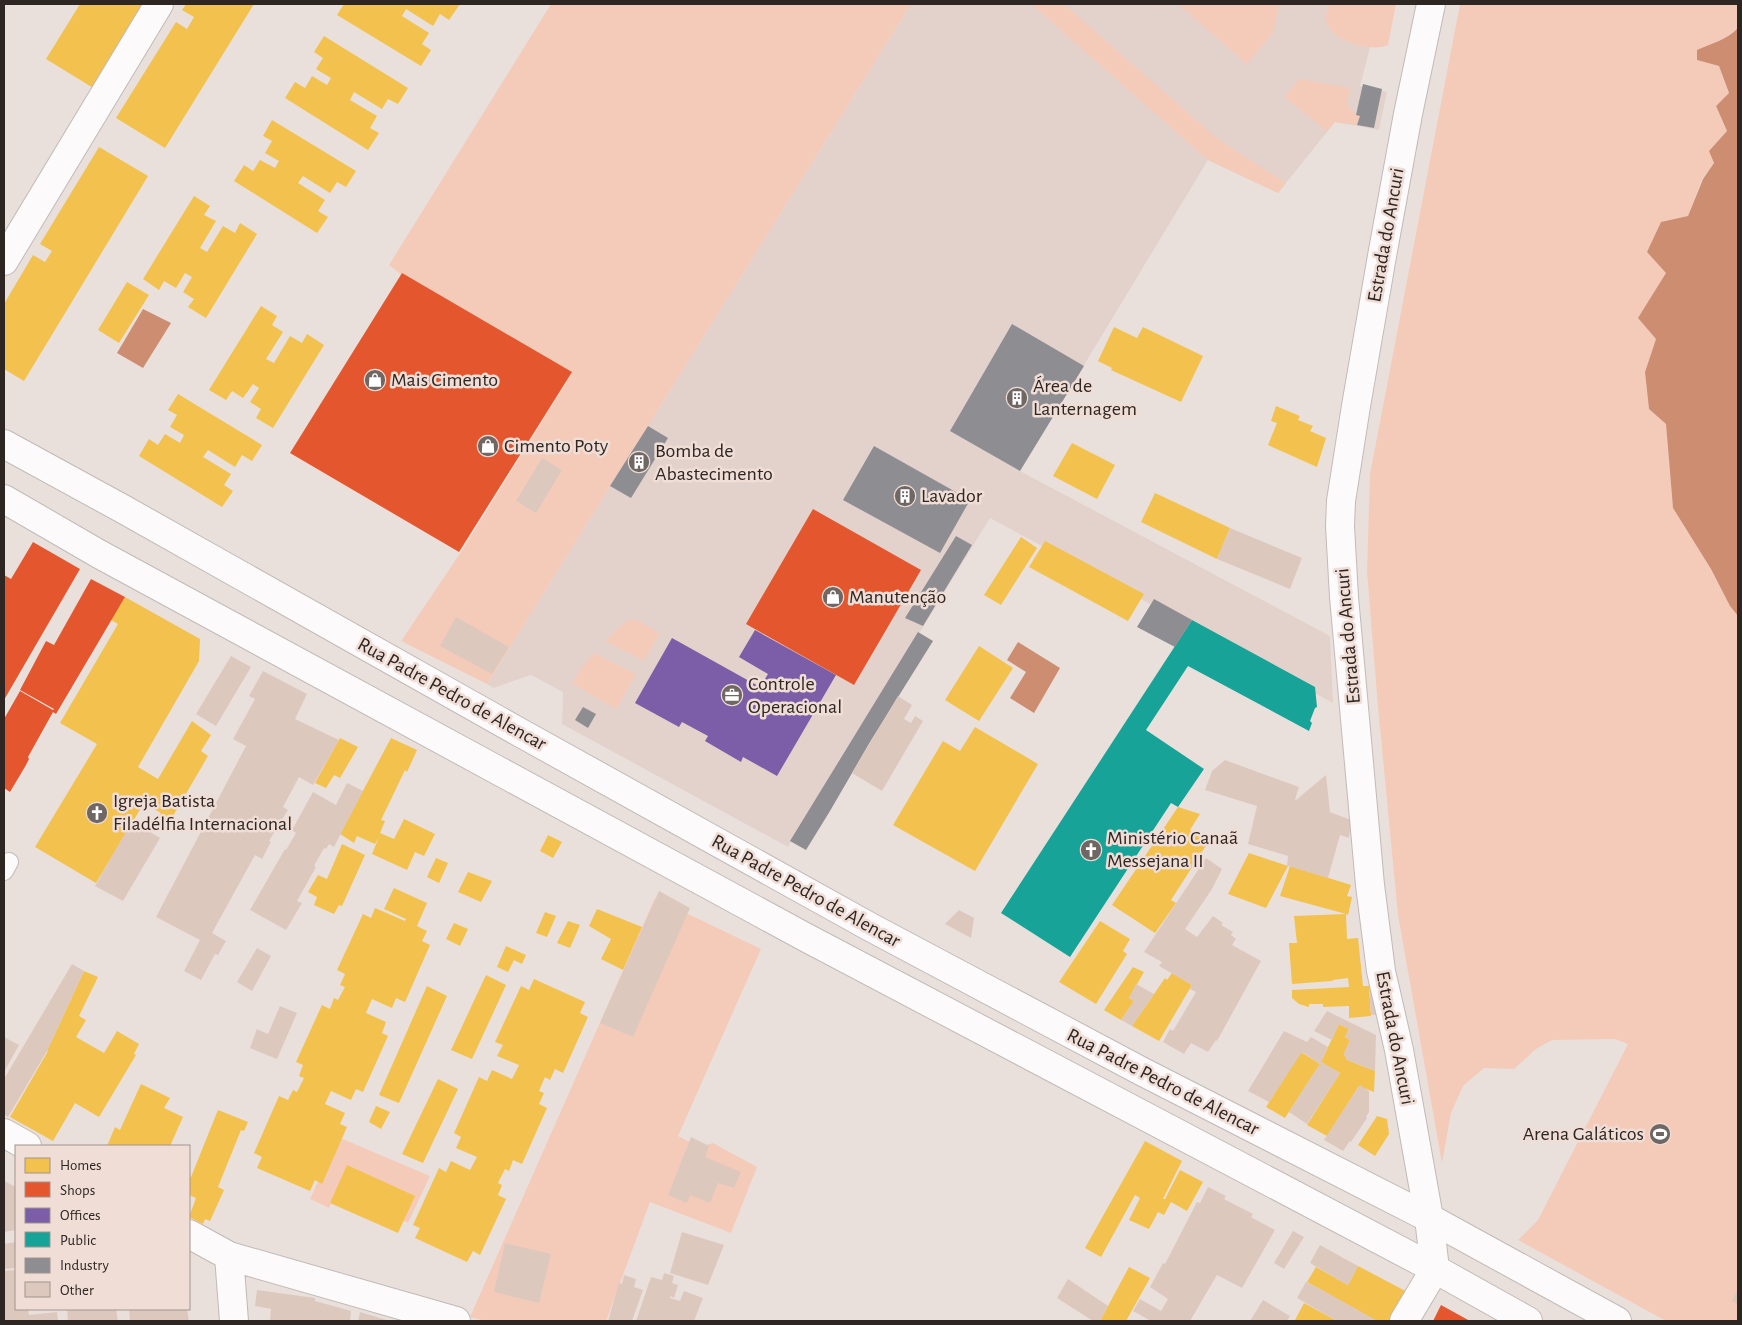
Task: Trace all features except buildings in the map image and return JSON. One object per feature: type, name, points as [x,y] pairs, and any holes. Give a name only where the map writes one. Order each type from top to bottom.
[{"type":"main road","points":[[4,261],[160,4]]},
{"type":"main road","name":"Estrada do Ancuri","points":[[1431,4],[1408,114],[1379,274],[1341,501],[1340,526],[1344,597],[1370,885],[1380,961],[1429,1218],[1435,1269]]},
{"type":"main road","name":"Rua Padre Pedro de Alencar","points":[[4,444],[946,968],[1141,1071],[1429,1218],[1617,1321]]},
{"type":"main road","name":"Rua Padre Pedro de Alencar","points":[[4,499],[99,554],[520,781],[804,937],[1435,1269],[1528,1321]]},
{"type":"main road","points":[[520,781],[541,744]]},
{"type":"main road","points":[[4,1134],[25,1145]]},
{"type":"main road","points":[[190,1235],[229,1256],[456,1321]]},
{"type":"main road","points":[[229,1256],[234,1321]]},
{"type":"main road","points":[[1404,1321],[1435,1269]]},
{"type":"shaded area","points":[[551,4],[911,4],[487,684],[401,641],[461,552],[572,373],[402,275],[389,265]]},
{"type":"shaded area","points":[[911,4],[1396,4],[1383,47],[1370,47],[1360,86],[1387,92],[1379,130],[1335,122],[1278,193],[1208,160],[1020,471],[1330,636],[1333,703],[990,518],[788,847],[562,724],[563,692],[531,675],[493,688],[487,684]]},
{"type":"shaded area","points":[[1031,4],[1064,4],[1218,139],[1286,183],[1278,193],[1208,160]]},
{"type":"shaded area","points":[[1178,4],[1279,4],[1273,33],[1247,64]]},
{"type":"shaded area","points":[[1328,4],[1396,4],[1388,45],[1381,47],[1362,46],[1342,39],[1329,27],[1326,19]]},
{"type":"shaded area","points":[[1460,4],[1738,4],[1738,28],[1697,60],[1719,66],[1729,94],[1716,106],[1727,131],[1709,151],[1714,163],[1702,179],[1688,216],[1661,222],[1647,252],[1667,273],[1638,318],[1656,339],[1645,372],[1649,409],[1666,424],[1673,508],[1711,569],[1730,606],[1738,616],[1738,1321],[1666,1321],[1518,1240],[1538,1220],[1628,1044],[1615,1039],[1552,1040],[1536,1049],[1514,1069],[1484,1068],[1463,1086],[1451,1113],[1442,1163],[1398,915],[1367,571],[1370,474]]},
{"type":"shaded area","points":[[1738,28],[1738,616],[1730,606],[1711,569],[1673,508],[1666,424],[1649,409],[1645,372],[1656,339],[1638,318],[1666,273],[1647,252],[1661,222],[1688,216],[1703,179],[1714,163],[1709,151],[1727,131],[1716,106],[1729,93],[1719,66],[1697,60],[1697,50],[1724,38]]},
{"type":"shaded area","points":[[1299,79],[1350,88],[1347,105],[1356,115],[1360,116],[1357,125],[1335,122],[1327,131],[1284,97]]},
{"type":"shaded area","points":[[143,309],[171,323],[143,368],[117,353]]},
{"type":"shaded area","points":[[631,620],[640,621],[659,634],[644,661],[605,641],[625,622]]},
{"type":"shaded area","points":[[1018,642],[1060,668],[1034,713],[1010,698],[1026,672],[1007,660]]},
{"type":"shaded area","points":[[594,653],[636,674],[616,709],[572,683]]},
{"type":"shaded area","points":[[655,898],[761,949],[678,1136],[699,1147],[713,1143],[757,1167],[731,1233],[650,1202],[606,1321],[486,1321],[470,1317]]},
{"type":"shaded area","points":[[338,1137],[430,1176],[408,1223],[402,1220],[346,1171],[329,1208],[310,1199]]},
{"type":"place","name":"Mais Cimento","points":[[375,380]]},
{"type":"place","name":"Área de Lanternagem","points":[[1017,398]]},
{"type":"place","name":"Cimento Poty","points":[[488,446]]},
{"type":"place","name":"Bomba de Abastecimento","points":[[639,462]]},
{"type":"place","name":"Lavador","points":[[905,496]]},
{"type":"place","name":"Manutenção","points":[[833,597]]},
{"type":"place","name":"Controle Operacional","points":[[732,695]]},
{"type":"place","name":"Igreja Batista Filadélfia Internacional","points":[[97,813]]},
{"type":"place","name":"Ministério Canaã Messejana II","points":[[1091,850]]},
{"type":"place","name":"Arena Galáticos","points":[[1660,1134]]}]
